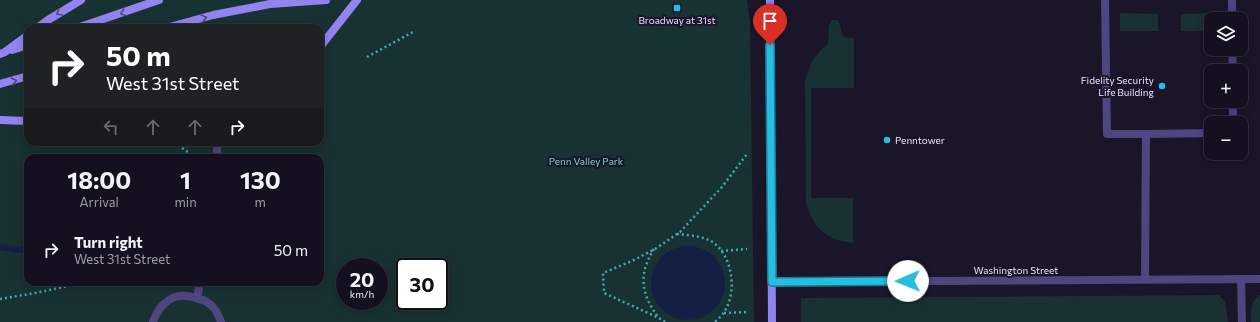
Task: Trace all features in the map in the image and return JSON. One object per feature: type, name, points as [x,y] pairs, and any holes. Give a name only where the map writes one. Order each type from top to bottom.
[{"type":"main road","points":[[42,24],[81,0]]},
{"type":"main road","points":[[89,24],[160,0]]},
{"type":"main road","points":[[180,24],[213,15],[270,4],[326,0]]},
{"type":"main road","points":[[324,42],[357,0]]},
{"type":"main road","points":[[770,0],[772,322]]},
{"type":"main road","points":[[3,53],[24,38]]},
{"type":"main road","points":[[3,53],[24,46]]},
{"type":"main road","points":[[0,84],[24,77]]},
{"type":"main road","points":[[0,120],[24,121]]},
{"type":"street","points":[[1105,0],[1107,134],[1204,133]]},
{"type":"street","points":[[1232,0],[1232,12]]},
{"type":"street","points":[[1145,279],[1146,134]]},
{"type":"street","points":[[1241,279],[1242,322]]},
{"type":"street","name":"Washington Street","points":[[772,282],[1260,279]]},
{"type":"street","points":[[197,298],[199,286]]},
{"type":"street","points":[[153,322],[156,313],[164,303],[173,298],[187,295],[207,301],[216,310],[221,322]]},
{"type":"path","points":[[367,57],[413,32]]},
{"type":"path","points":[[179,146],[189,154]]},
{"type":"path","points":[[665,322],[604,293],[603,273],[632,261],[655,249],[676,234],[699,213],[722,187],[747,154]]},
{"type":"path","points":[[676,234],[688,235],[710,241],[725,256],[729,266],[731,278],[728,303],[724,313],[714,322]]},
{"type":"path","points":[[655,249],[649,258],[644,271],[643,281],[647,301],[659,318]]},
{"type":"path","points":[[721,251],[747,249]]},
{"type":"path","points":[[0,299],[68,286]]},
{"type":"path","points":[[724,313],[748,312]]},
{"type":"green space","name":"Penn Valley Park","points":[[0,0],[747,0],[750,22],[754,322],[0,322]]},
{"type":"green space","points":[[1120,13],[1158,14],[1158,31],[1120,31]]},
{"type":"green space","points":[[1204,13],[1204,31],[1181,31],[1181,14]]},
{"type":"green space","points":[[832,20],[837,20],[845,37],[854,38],[854,88],[811,88],[811,198],[853,198],[853,243],[836,239],[822,232],[813,220],[806,203],[805,80],[812,61],[828,44],[829,26]]},
{"type":"green space","points":[[1219,295],[1225,302],[1228,322],[801,322],[801,298]]},
{"type":"green space","points":[[1259,295],[1260,322],[1251,322],[1252,307],[1254,301]]},
{"type":"water","points":[[688,246],[702,249],[714,257],[722,269],[725,283],[722,297],[714,309],[702,317],[688,320],[674,317],[662,309],[654,297],[651,283],[654,269],[662,257],[674,249]]},
{"type":"waterway","points":[[0,247],[19,250],[24,249]]},
{"type":"place","name":"Broadway at 31st","points":[[677,8]]},
{"type":"place","name":"Fidelity Security Life Building","points":[[1162,86]]},
{"type":"place","name":"Penntower","points":[[887,140]]},
{"type":"route","points":[[770,45],[772,282],[908,281]]}]
